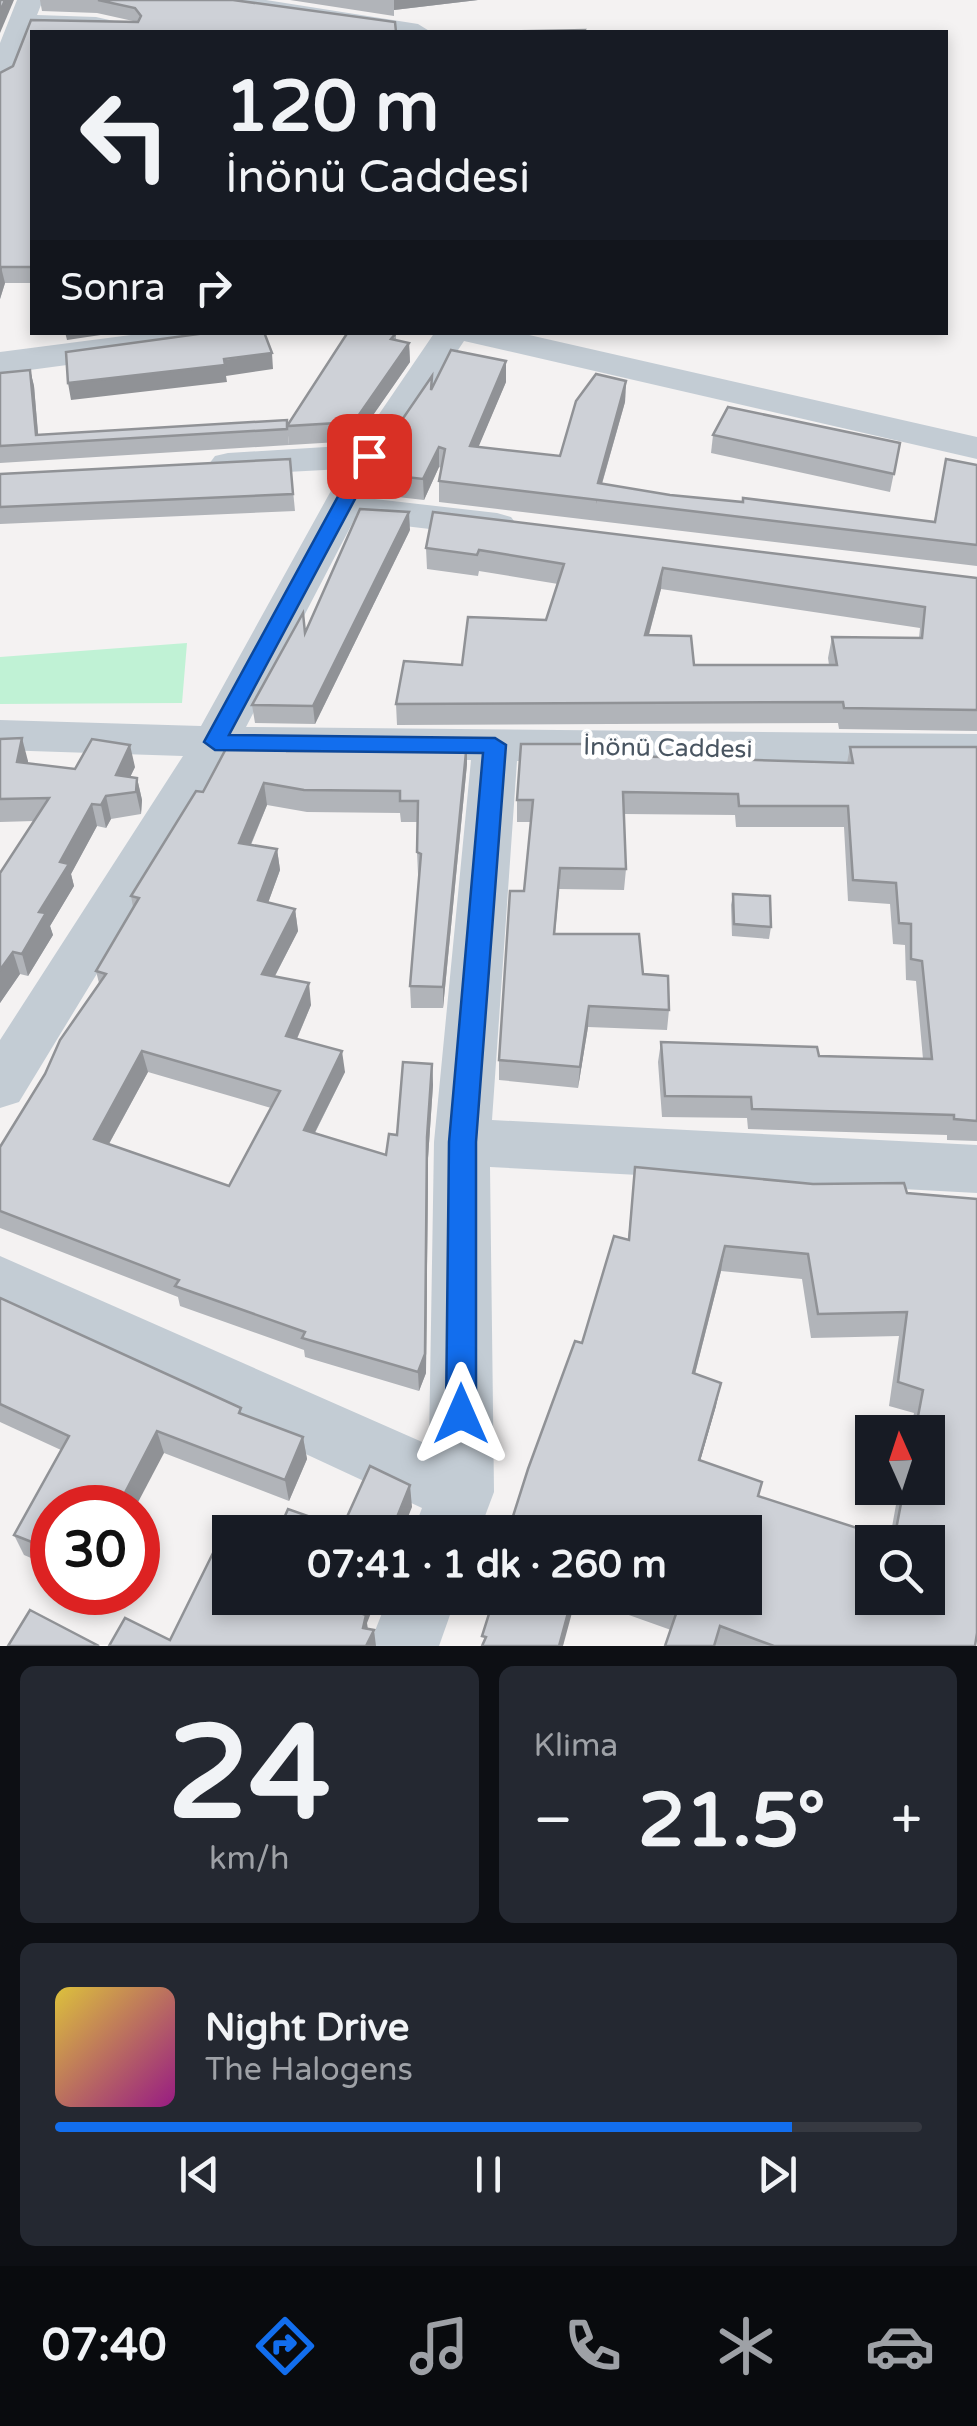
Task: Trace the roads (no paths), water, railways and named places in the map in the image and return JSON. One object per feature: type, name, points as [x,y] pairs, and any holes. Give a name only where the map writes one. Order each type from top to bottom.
[{"type":"street","points":[[218,0],[292,24],[386,30]]},
{"type":"street","points":[[292,24],[343,0]]},
{"type":"street","points":[[0,5],[24,7],[117,30]]},
{"type":"street","points":[[0,77],[24,7]]},
{"type":"street","points":[[0,362],[214,335]]},
{"type":"street","points":[[0,1086],[215,742],[369,456],[451,335]]},
{"type":"street","points":[[481,335],[977,448]]},
{"type":"street","points":[[195,466],[369,456]]},
{"type":"street","points":[[342,506],[540,530]]},
{"type":"street","name":"İnönü Caddesi","points":[[0,735],[215,742],[976,750]]},
{"type":"street","points":[[977,742],[977,767]]},
{"type":"street","points":[[0,1283],[453,1512],[462,1142],[495,745]]},
{"type":"street","points":[[462,1142],[977,1169]]},
{"type":"street","points":[[404,1646],[416,1615]]}]
